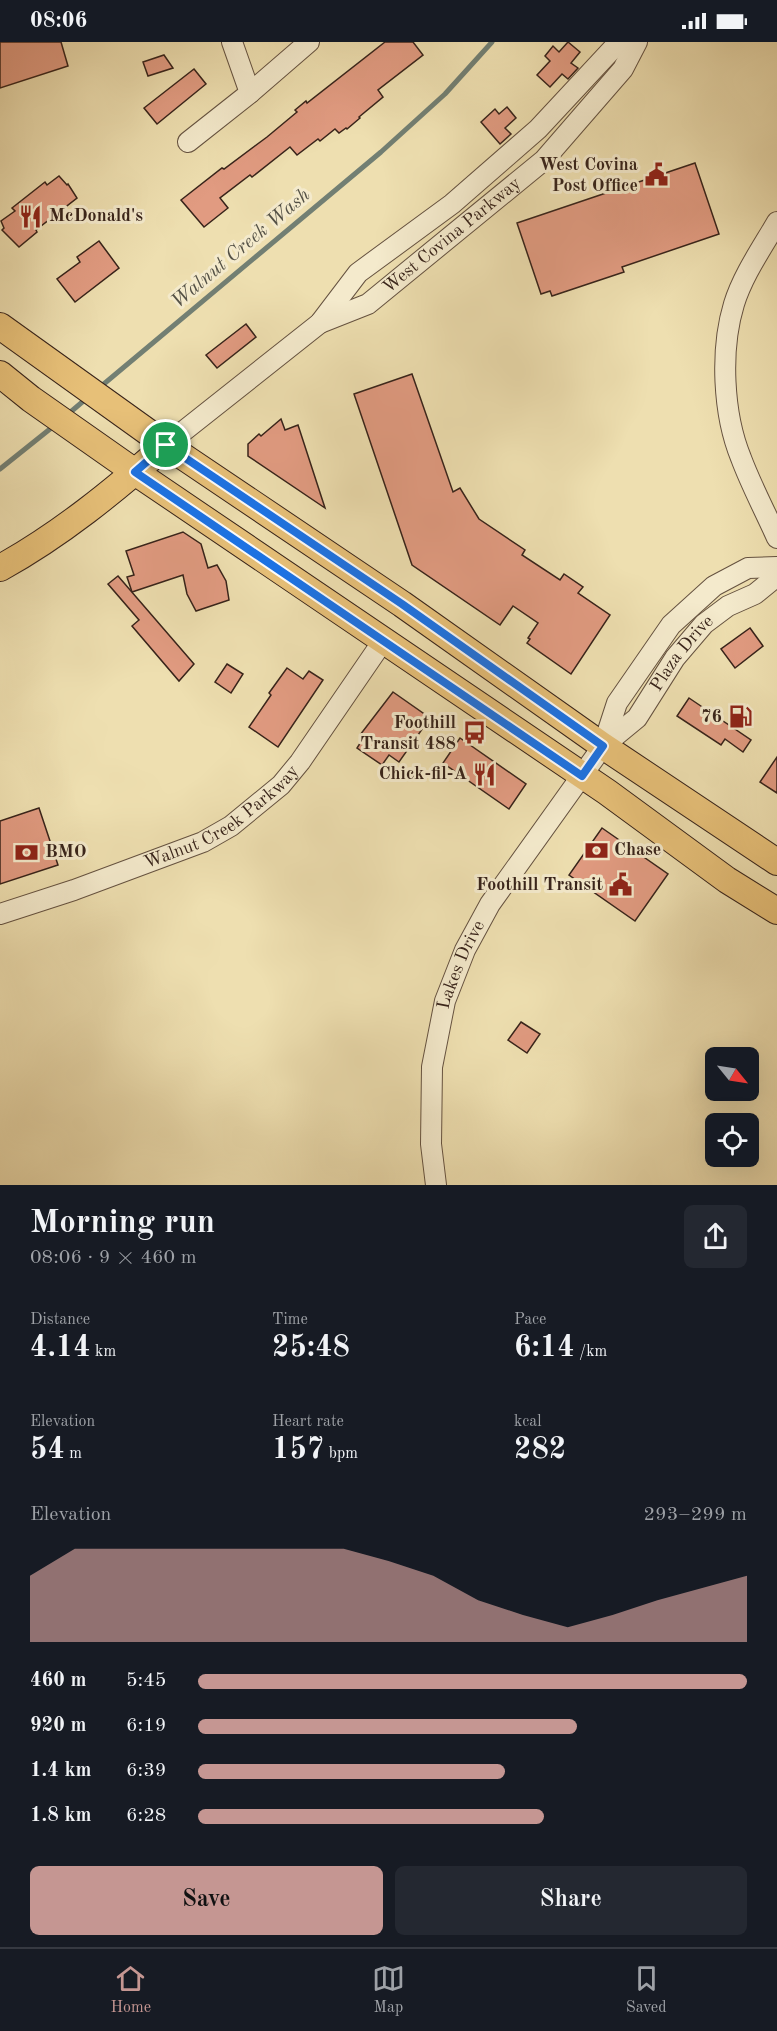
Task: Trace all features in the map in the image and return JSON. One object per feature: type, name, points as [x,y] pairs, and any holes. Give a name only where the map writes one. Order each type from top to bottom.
[{"type":"main road","points":[[0,326],[166,445],[402,604],[603,746],[777,862]]},
{"type":"main road","points":[[0,374],[87,439],[582,776],[727,880],[777,911]]},
{"type":"main road","name":"West Covina Parkway","points":[[0,568],[46,540],[135,472],[166,445]]},
{"type":"street","points":[[232,42],[250,93]]},
{"type":"street","points":[[188,142],[309,42]]},
{"type":"street","name":"West Covina Parkway","points":[[166,445],[320,324],[358,273],[452,204],[538,129],[619,42]]},
{"type":"street","name":"West Covina Parkway","points":[[320,324],[368,304],[544,160],[623,69],[637,42]]},
{"type":"street","points":[[777,222],[746,275],[735,302],[729,324],[726,359],[728,410],[732,432],[740,456],[777,538]]},
{"type":"street","points":[[603,746],[617,703],[671,625],[714,586],[748,568],[777,567]]},
{"type":"street","name":"Plaza Drive","points":[[603,746],[637,718],[675,658],[704,624],[728,606],[755,594],[777,576]]},
{"type":"street","name":"Walnut Creek Parkway","points":[[1,913],[74,890],[203,842],[231,826],[281,785],[300,762],[383,641]]},
{"type":"street","name":"Lakes Drive","points":[[436,1185],[431,1144],[432,1067],[445,1001],[474,933],[490,904],[603,746]]},
{"type":"building","points":[[0,42],[61,42],[68,66],[0,88]]},
{"type":"building","points":[[385,42],[413,42],[423,55],[378,90],[383,97],[347,129],[339,133],[335,129],[297,155],[290,147],[252,177],[250,175],[220,198],[228,208],[204,227],[181,200],[267,137],[297,112],[295,110],[306,101],[307,103]]},
{"type":"building","points":[[568,42],[580,52],[571,63],[578,68],[568,79],[562,74],[550,87],[537,75],[550,61],[545,56],[553,46],[559,52]]},
{"type":"building","points":[[164,55],[173,68],[148,76],[143,62]]},
{"type":"building","points":[[194,69],[206,84],[157,124],[144,108]]},
{"type":"building","points":[[507,107],[516,118],[505,128],[511,134],[500,144],[481,122],[495,109],[499,114]]},
{"type":"building","points":[[695,163],[719,234],[622,267],[624,272],[552,296],[550,291],[541,294],[517,223]]},
{"type":"building","name":"McDonald's","points":[[59,176],[68,184],[77,198],[36,230],[37,232],[19,247],[2,230],[4,228],[1,221],[15,211],[12,208],[45,182],[47,185]]},
{"type":"building","points":[[99,241],[119,268],[75,302],[57,279],[80,262],[77,257]]},
{"type":"building","points":[[246,324],[256,337],[217,368],[206,355]]},
{"type":"building","points":[[412,374],[453,492],[460,488],[479,519],[525,550],[522,555],[560,580],[564,574],[583,587],[578,593],[610,615],[571,674],[527,643],[538,623],[513,606],[500,625],[412,565],[354,394]]},
{"type":"building","points":[[281,419],[285,430],[298,425],[325,508],[248,456],[248,444]]},
{"type":"building","points":[[183,532],[201,544],[208,568],[217,565],[226,581],[229,600],[196,611],[187,594],[183,575],[132,592],[127,577],[134,575],[126,551]]},
{"type":"building","points":[[118,576],[194,664],[179,681],[132,626],[139,620],[108,584]]},
{"type":"building","points":[[750,628],[763,646],[735,668],[721,649]]},
{"type":"building","points":[[227,664],[243,674],[231,693],[215,682]]},
{"type":"building","points":[[287,668],[303,679],[309,671],[323,680],[278,747],[249,727]]},
{"type":"building","points":[[393,692],[430,718],[399,762],[389,755],[382,765],[357,748],[364,737],[360,735]]},
{"type":"building","points":[[689,698],[751,740],[743,752],[725,739],[721,745],[677,716]]},
{"type":"building","name":"Chick-fil-A","points":[[460,738],[526,784],[509,809],[443,763]]},
{"type":"building","points":[[777,757],[777,793],[760,782]]},
{"type":"building","name":"BMO","points":[[39,808],[58,865],[0,884],[0,821]]},
{"type":"building","points":[[602,828],[668,874],[635,921],[569,875]]},
{"type":"building","points":[[521,1022],[540,1034],[527,1053],[508,1040]]},
{"type":"waterway","name":"Walnut Creek Wash","points":[[99,388],[381,152],[445,94],[492,42]]},
{"type":"waterway","name":"Walnut Creek Wash","points":[[67,415],[87,398]]},
{"type":"waterway","name":"Walnut Creek Wash","points":[[0,469],[55,425]]},
{"type":"place","name":"West Covina Post Office","points":[[656,175]]},
{"type":"place","name":"McDonald's","points":[[31,216]]},
{"type":"place","name":"76","points":[[740,717]]},
{"type":"place","name":"Foothill Transit 488","points":[[474,733]]},
{"type":"place","name":"Chick-fil-A","points":[[485,774]]},
{"type":"place","name":"Chase","points":[[596,850]]},
{"type":"place","name":"BMO","points":[[27,852]]},
{"type":"place","name":"Foothill Transit","points":[[621,885]]},
{"type":"route","points":[[166,445],[402,604],[603,746],[582,776],[135,472],[166,445]]}]
